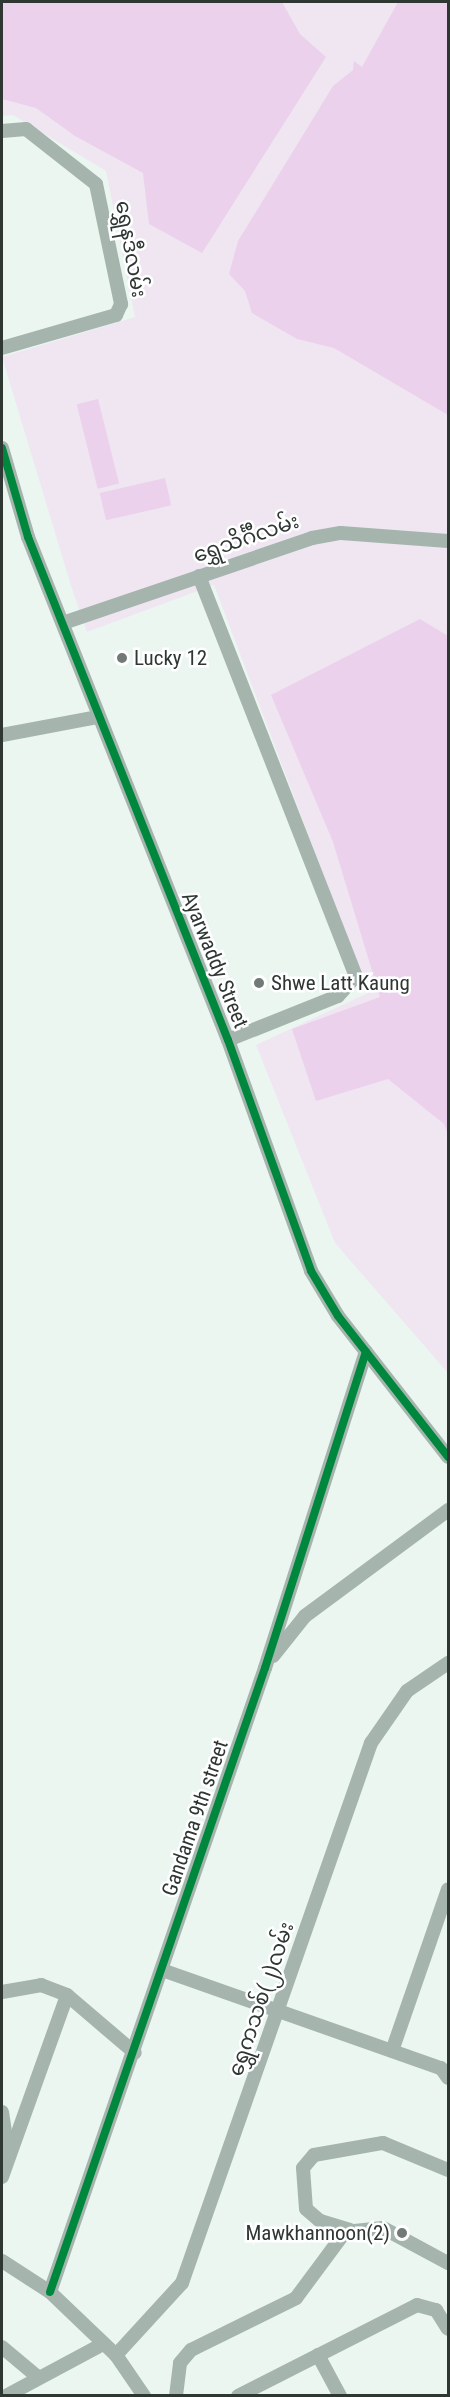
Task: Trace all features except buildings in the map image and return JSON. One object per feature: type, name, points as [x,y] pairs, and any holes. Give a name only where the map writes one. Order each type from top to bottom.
[{"type":"street","name":"ရွှေနဒီလမ်း","points":[[2,131],[26,129],[96,184],[121,304],[116,315],[2,348]]},
{"type":"street","name":"Ayarwaddy Street","points":[[2,448],[98,717],[228,1040],[311,1271],[366,1352],[448,1457]]},
{"type":"street","name":"ရွှေသိင်္ဂီလမ်း","points":[[63,623],[199,576],[341,533],[448,541]]},
{"type":"street","points":[[199,576],[356,976],[338,996],[228,1040]]},
{"type":"street","points":[[2,735],[98,717]]},
{"type":"street","name":"Gandama 9th street","points":[[50,2292],[135,2053],[265,1668],[366,1352]]},
{"type":"street","points":[[265,1668],[305,1616],[448,1510]]},
{"type":"street","name":"ရွှေကသစ်(၂)လမ်း","points":[[116,2355],[182,2283],[371,1743],[407,1691],[448,1663]]},
{"type":"street","points":[[392,2051],[448,1889]]},
{"type":"street","points":[[162,1970],[446,2070]]},
{"type":"street","points":[[2,1992],[41,1985],[67,1995],[135,2053]]},
{"type":"street","points":[[2,2177],[67,1995]]},
{"type":"street","points":[[2,2112],[8,2155]]},
{"type":"street","points":[[448,2170],[383,2143],[314,2155],[303,2168],[306,2209],[320,2221],[350,2230],[384,2228],[448,2263]]},
{"type":"street","points":[[176,2396],[180,2362],[191,2350],[296,2298],[350,2230]]},
{"type":"street","points":[[2,2261],[50,2292],[116,2355],[144,2396]]},
{"type":"street","points":[[238,2396],[417,2305],[436,2310],[448,2329]]},
{"type":"street","points":[[6,2396],[103,2344]]},
{"type":"street","points":[[2,2347],[39,2378]]},
{"type":"street","points":[[318,2355],[340,2396]]},
{"type":"shaded area","points":[[2,2],[448,2],[448,1373],[335,1243],[256,1045],[368,993],[214,585],[87,632],[72,589],[2,357],[135,317],[106,171],[13,115],[2,116]]},
{"type":"shaded area","points":[[2,2],[282,2],[300,34],[326,57],[202,253],[149,224],[143,173],[75,136],[36,108],[2,99]]},
{"type":"shaded area","points":[[398,2],[448,2],[448,415],[334,348],[297,339],[252,313],[245,291],[229,274],[238,241],[333,86],[353,70],[354,61],[362,67]]},
{"type":"shaded area","points":[[98,399],[119,483],[98,489],[77,404]]},
{"type":"shaded area","points":[[165,478],[171,505],[106,520],[100,493]]},
{"type":"shaded area","points":[[420,619],[448,636],[448,1134],[444,1124],[388,1079],[316,1101],[292,1029],[380,997],[333,842],[271,695]]},
{"type":"cycle path","points":[[2,448],[28,537],[228,1040],[311,1271],[338,1316],[448,1457]]},
{"type":"cycle path","points":[[50,2292],[265,1668],[366,1352]]},
{"type":"place","name":"Lucky 12","points":[[122,658]]},
{"type":"place","name":"Shwe Latt Kaung","points":[[259,983]]},
{"type":"place","name":"Mawkhannoon(2)","points":[[402,2233]]}]
